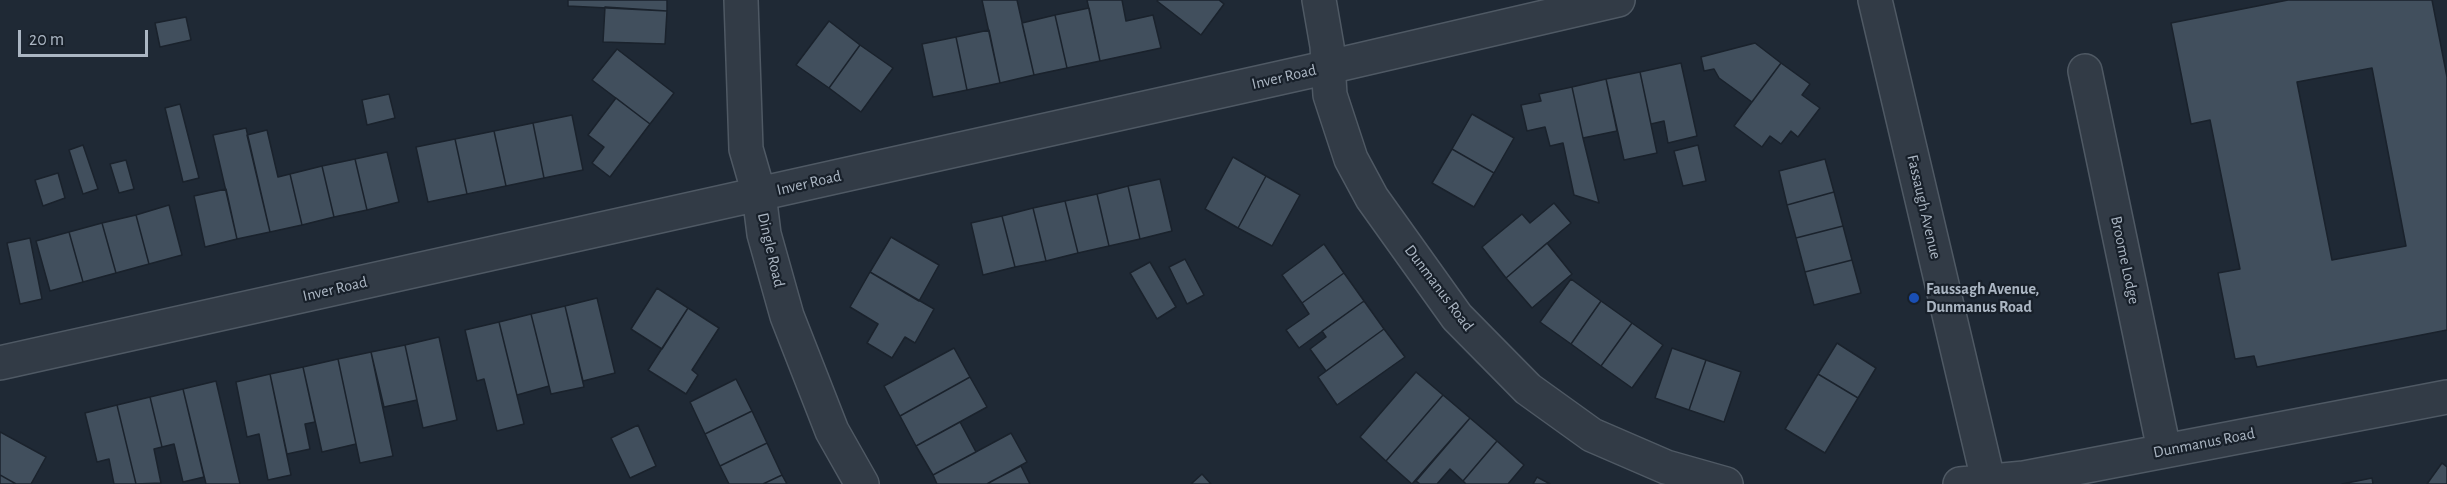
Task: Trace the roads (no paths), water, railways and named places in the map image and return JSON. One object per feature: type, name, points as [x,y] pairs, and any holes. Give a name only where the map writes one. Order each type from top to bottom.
[{"type":"street","name":"Dingle Road","points":[[741,0],[746,149],[759,194],[764,234],[787,316],[832,431],[862,484]]},
{"type":"street","name":"Dunmanus Road","points":[[1319,0],[1329,67],[1330,95],[1351,159],[1372,198],[1457,317],[1528,389],[1592,435],[1666,467],[1726,484]]},
{"type":"street","name":"Inver Road","points":[[0,363],[1329,67],[1618,0]]},
{"type":"street","name":"Fassaugh Avenue","points":[[1875,0],[1979,483]]},
{"type":"street","name":"Broome Lodge","points":[[2085,71],[2164,450]]},
{"type":"street","name":"Dunmanus Road","points":[[1979,483],[2024,478],[2447,396]]},
{"type":"place","name":"Faussagh Avenue, Dunmanus Road","points":[[1914,298]]}]
